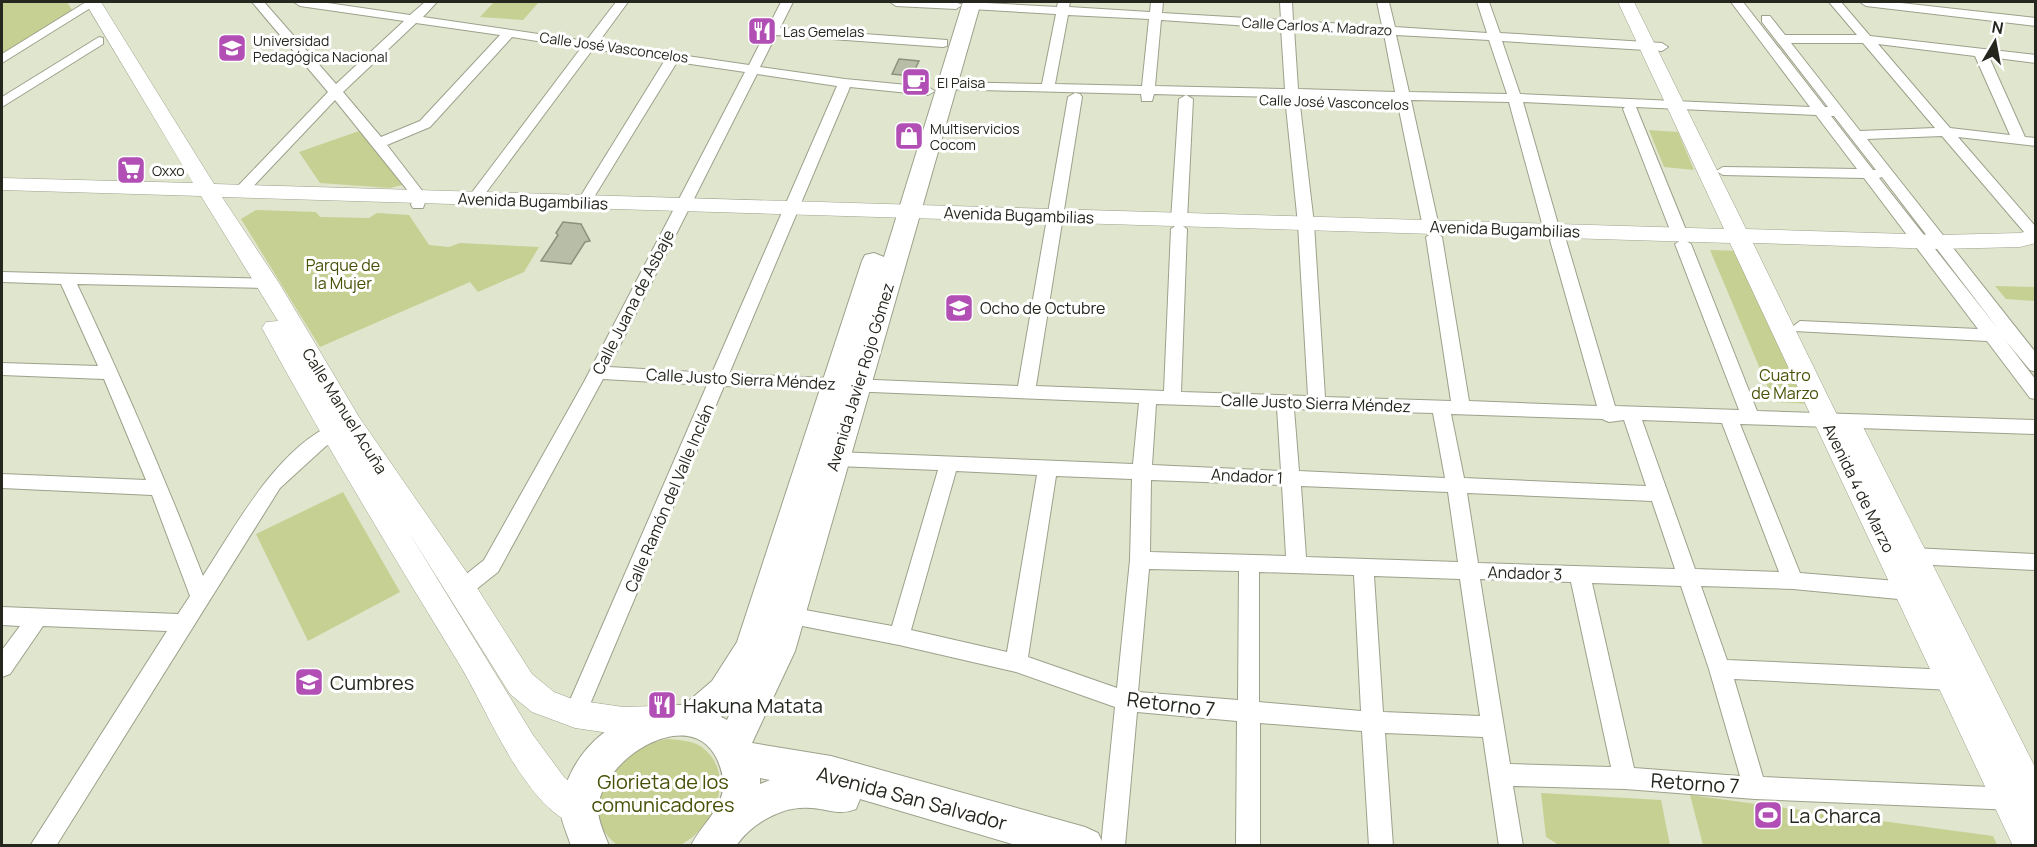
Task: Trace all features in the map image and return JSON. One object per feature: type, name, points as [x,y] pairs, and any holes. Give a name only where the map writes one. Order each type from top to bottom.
[{"type":"main road","name":"Avenida 4 de Marzo","points":[[1626,2],[1655,46],[1690,107],[1724,171],[1749,241],[1800,327],[1909,591],[2031,846]]},
{"type":"main road","name":"Avenida 4 de Marzo","points":[[1640,2],[1655,46]]},
{"type":"main road","name":"Calle Manuel Acuña","points":[[88,3],[99,41],[259,283],[522,746],[552,788],[580,834]]},
{"type":"main road","name":"Calle Manuel Acuña","points":[[88,3],[201,195]]},
{"type":"main road","name":"Avenida Javier Rojo Gómez","points":[[943,88],[943,43],[964,3]]},
{"type":"main road","name":"Avenida Javier Rojo Gómez","points":[[735,752],[898,216],[943,88],[964,3]]},
{"type":"main road","name":"Avenida 4 de Marzo","points":[[1690,107],[1749,241],[1837,421],[2024,759],[2035,803]]},
{"type":"main road","name":"Avenida Bugambilias","points":[[2,184],[201,195],[240,192],[419,201],[474,199],[584,202],[679,209]]},
{"type":"main road","name":"Avenida Bugambilias","points":[[2,192],[419,201],[2036,251]]},
{"type":"main road","name":"Avenida Bugambilias","points":[[1934,247],[2020,240],[2035,236]]},
{"type":"main road","name":"Avenida Javier Rojo Gómez","points":[[680,721],[724,692],[765,650],[789,616],[836,459],[847,384]]},
{"type":"main road","name":"Calle Manuel Acuña","points":[[341,429],[462,589],[520,684],[543,702],[575,714],[623,721],[680,721]]},
{"type":"main road","points":[[580,834],[582,790],[594,764],[615,743],[640,727],[680,721],[708,726],[722,735],[735,752],[742,778],[739,801],[720,834]]},
{"type":"main road","name":"Avenida San Salvador","points":[[735,752],[831,773],[1085,846]]},
{"type":"main road","name":"Avenida San Salvador","points":[[720,834],[765,799],[789,790],[812,788],[1012,846]]},
{"type":"street","points":[[258,2],[379,143],[419,201]]},
{"type":"street","name":"Calle José Vasconcelos","points":[[300,2],[845,83],[943,88],[975,93],[1075,97],[1147,94],[1185,99],[1292,96]]},
{"type":"street","points":[[240,192],[335,92],[431,2]]},
{"type":"street","points":[[474,199],[622,2]]},
{"type":"street","name":"Calle Juana de Asbaje","points":[[462,589],[491,566],[598,372],[679,209],[787,2]]},
{"type":"street","name":"Calle Carlos A. Madrazo","points":[[896,2],[1063,6],[1155,16],[1287,25],[1655,46]]},
{"type":"street","points":[[1147,94],[1157,2]]},
{"type":"street","points":[[1286,2],[1292,96],[1306,228],[1317,404]]},
{"type":"street","points":[[1383,2],[1402,100],[1433,232],[1451,408],[1456,485],[1511,846]]},
{"type":"street","points":[[1483,2],[1609,415]]},
{"type":"street","points":[[1737,2],[1869,174],[2036,366]]},
{"type":"street","points":[[1753,2],[1887,174],[1992,336],[2036,393]]},
{"type":"street","points":[[1834,2],[2035,236]]},
{"type":"street","points":[[1866,2],[2036,22]]},
{"type":"street","points":[[1916,2],[2036,16]]},
{"type":"street","points":[[2,60],[88,3]]},
{"type":"street","points":[[1048,88],[1063,6]]},
{"type":"street","points":[[770,31],[943,43]]},
{"type":"street","points":[[379,143],[425,124],[510,32]]},
{"type":"street","points":[[1782,39],[1867,39],[2036,59]]},
{"type":"street","points":[[4,100],[99,41]]},
{"type":"street","points":[[1980,52],[2019,139]]},
{"type":"street","points":[[584,202],[674,56]]},
{"type":"street","name":"Calle Ramón del Valle Inclán","points":[[575,714],[720,380],[845,83]]},
{"type":"street","name":"Calle José Vasconcelos","points":[[943,88],[970,85],[1147,94],[1839,112]]},
{"type":"street","points":[[1026,392],[1075,97]]},
{"type":"street","points":[[1172,398],[1185,99]]},
{"type":"street","name":"Calle José Vasconcelos","points":[[1515,102],[1630,109],[1690,107]]},
{"type":"street","points":[[1630,109],[1751,419]]},
{"type":"street","points":[[1856,135],[1947,132],[2036,142]]},
{"type":"street","points":[[1724,171],[1887,174]]},
{"type":"street","points":[[2,277],[259,283]]},
{"type":"street","points":[[67,279],[111,373],[160,488],[200,595]]},
{"type":"street","points":[[1800,327],[2013,337]]},
{"type":"street","points":[[2,369],[111,373]]},
{"type":"street","name":"Calle Justo Sierra Méndez","points":[[598,372],[720,380],[1317,404],[1631,416],[2036,427]]},
{"type":"street","points":[[1113,846],[1140,560],[1142,470],[1148,397]]},
{"type":"street","points":[[1285,402],[1297,564]]},
{"type":"street","points":[[1631,416],[1720,669],[1755,788]]},
{"type":"street","points":[[1729,418],[1793,581]]},
{"type":"street","points":[[42,846],[273,483],[341,429]]},
{"type":"street","name":"Andador 1","points":[[836,459],[1142,470],[1659,494]]},
{"type":"street","points":[[899,636],[950,463]]},
{"type":"street","points":[[1016,663],[1048,468]]},
{"type":"street","points":[[2,482],[160,488]]},
{"type":"street","points":[[1913,556],[2036,562]]},
{"type":"street","name":"Andador 3","points":[[1140,560],[1793,581],[1909,591]]},
{"type":"street","points":[[1248,846],[1249,563]]},
{"type":"street","points":[[1363,566],[1371,722],[1381,846]]},
{"type":"street","points":[[1580,575],[1625,778]]},
{"type":"street","points":[[2,616],[183,623]]},
{"type":"street","name":"Retorno 7","points":[[789,616],[899,636],[1016,663],[1126,701],[1371,722],[1492,727]]},
{"type":"street","points":[[2,667],[37,618]]},
{"type":"street","points":[[1720,669],[1951,680]]},
{"type":"street","name":"Retorno 7","points":[[1501,775],[1625,778],[1755,788],[2008,799],[2035,803]]},
{"type":"green space","points":[[2,2],[67,2],[74,13],[2,57]]},
{"type":"green space","points":[[494,2],[539,2],[523,20],[480,17]]},
{"type":"green space","points":[[362,130],[402,185],[390,188],[320,183],[299,152]]},
{"type":"green space","points":[[1649,130],[1678,132],[1694,170],[1664,167]]},
{"type":"green space","name":"Parque de la Mujer","points":[[256,210],[316,212],[320,217],[369,218],[377,213],[409,215],[429,245],[449,247],[460,243],[539,247],[524,272],[478,292],[470,282],[320,347],[241,219]]},
{"type":"green space","name":"Cuatro de Marzo","points":[[1710,250],[1742,251],[1814,404],[1774,402]]},
{"type":"green space","points":[[1995,286],[2035,287],[2035,301],[2006,299]]},
{"type":"green space","points":[[343,492],[400,592],[308,641],[256,534]]},
{"type":"green space","name":"Glorieta de los comunicadores","points":[[667,739],[695,743],[713,759],[719,772],[720,786],[712,813],[704,826],[682,844],[617,845],[603,829],[597,812],[598,795],[617,765],[632,753],[649,744]]},
{"type":"green space","points":[[1541,793],[1661,800],[1670,845],[1559,845],[1546,837]]},
{"type":"green space","name":"La Charca","points":[[1690,795],[1993,836],[1997,845],[1703,845]]},
{"type":"building","points":[[899,59],[919,61],[912,76],[892,74]]},
{"type":"building","points":[[563,222],[581,224],[590,241],[585,242],[571,264],[541,261],[558,235],[556,233]]},
{"type":"place","name":"Las Gemelas","points":[[762,31]]},
{"type":"place","name":"Universidad Pedagógica Nacional","points":[[232,48]]},
{"type":"place","name":"El Paisa","points":[[916,82]]},
{"type":"place","name":"Multiservicios Cocom","points":[[909,136]]},
{"type":"place","name":"Oxxo","points":[[131,170]]},
{"type":"place","name":"Ocho de Octubre","points":[[959,308]]},
{"type":"place","name":"Cumbres","points":[[309,682]]},
{"type":"place","name":"Hakuna Matata","points":[[662,705]]},
{"type":"place","name":"La Charca","points":[[1768,815]]}]
